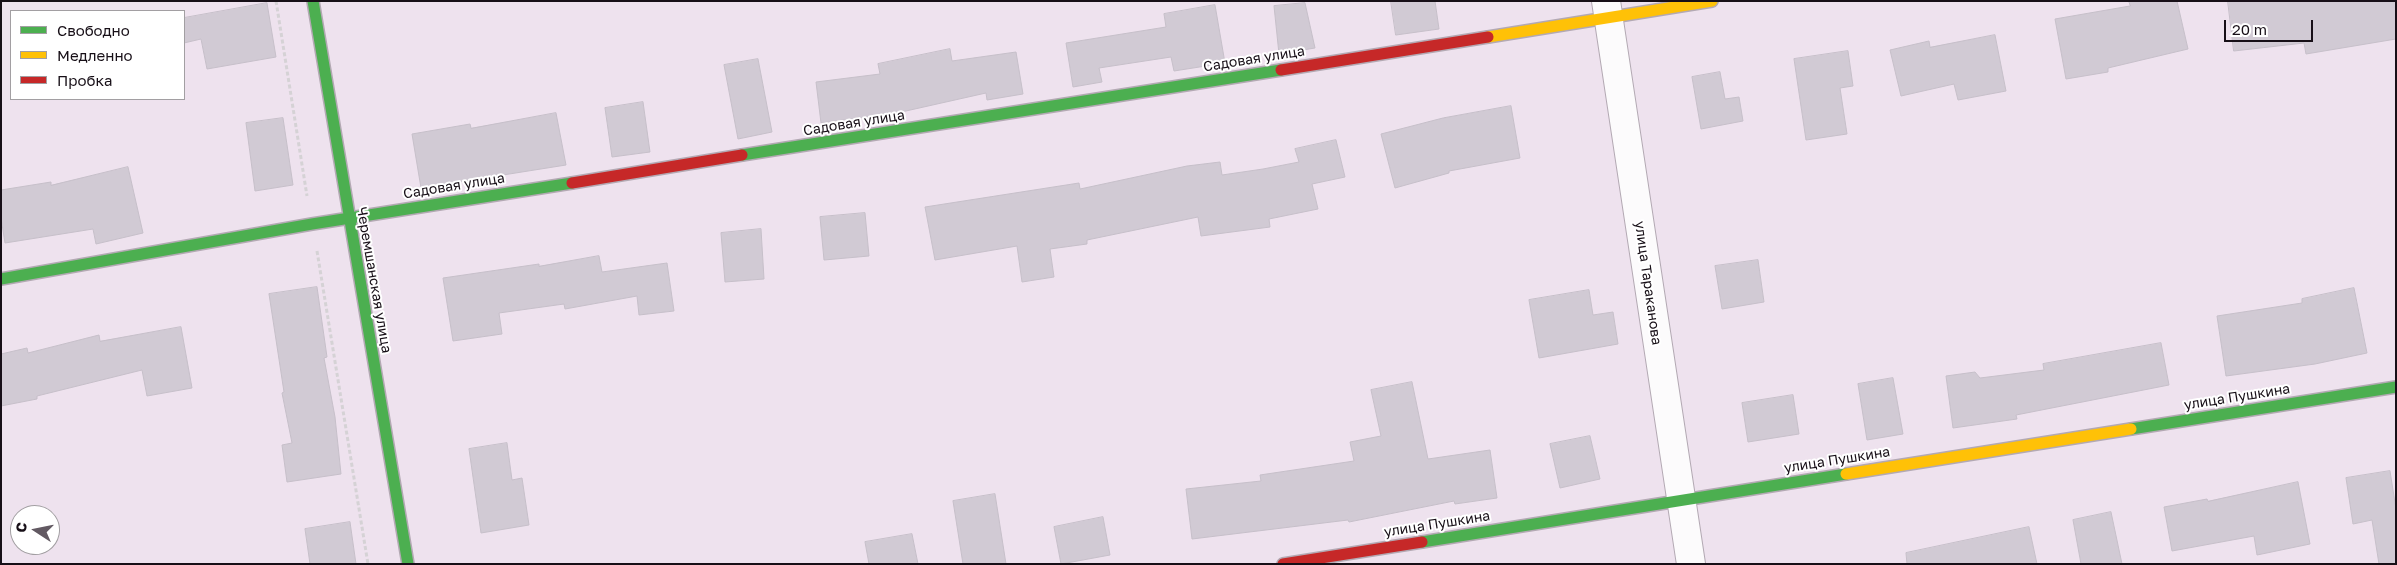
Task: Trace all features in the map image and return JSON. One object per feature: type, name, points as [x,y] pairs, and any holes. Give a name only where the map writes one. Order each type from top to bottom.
[{"type":"street","name":"Черемшанская улица","points":[[313,1],[348,218],[408,564]]},
{"type":"street","name":"Садовая улица","points":[[1,279],[312,224],[1608,10],[1712,1]]},
{"type":"street","name":"улица Тараканова","points":[[1608,10],[1691,564]]},
{"type":"street","name":"улица Пушкина","points":[[1283,564],[2396,387]]},
{"type":"path","points":[[276,1],[368,564]]},
{"type":"building","points":[[1391,1],[1435,1],[1439,29],[1396,35]]},
{"type":"building","points":[[2129,1],[2177,1],[2188,49],[2108,68],[2108,72],[2066,79],[2055,19],[2130,6]]},
{"type":"building","points":[[2228,1],[2396,1],[2396,39],[2306,54],[2304,43],[2234,51]]},
{"type":"building","points":[[267,3],[276,57],[207,69],[201,39],[185,43],[185,18]]},
{"type":"building","points":[[1305,3],[1315,48],[1279,54],[1274,6]]},
{"type":"building","points":[[1215,5],[1225,63],[1174,71],[1171,57],[1099,68],[1102,82],[1073,87],[1066,43],[1166,27],[1164,14]]},
{"type":"building","points":[[1995,35],[2006,91],[1958,100],[1954,84],[1901,96],[1890,50],[1929,41],[1930,47]]},
{"type":"building","points":[[950,49],[952,61],[1016,52],[1023,94],[987,100],[986,93],[897,113],[821,123],[816,82],[880,74],[878,64]]},
{"type":"building","points":[[1848,51],[1853,86],[1840,88],[1847,134],[1806,140],[1794,59]]},
{"type":"building","points":[[758,59],[772,132],[738,139],[724,65]]},
{"type":"building","points":[[1720,72],[1725,99],[1739,97],[1743,121],[1701,129],[1692,77]]},
{"type":"building","points":[[643,102],[650,152],[612,157],[605,108]]},
{"type":"building","points":[[1511,106],[1520,158],[1449,171],[1449,173],[1395,188],[1381,134],[1443,118]]},
{"type":"building","points":[[556,113],[566,165],[421,188],[412,134],[470,124],[471,128]]},
{"type":"building","points":[[283,118],[293,185],[255,191],[246,123]]},
{"type":"building","points":[[1336,140],[1345,177],[1312,184],[1318,209],[1269,219],[1270,227],[1201,236],[1198,217],[1087,240],[1087,244],[1050,249],[1054,277],[1022,282],[1017,246],[935,260],[925,207],[1079,183],[1080,189],[1187,166],[1220,162],[1222,175],[1263,169],[1299,162],[1295,149]]},
{"type":"building","points":[[128,167],[143,233],[96,244],[93,229],[5,243],[1,218],[1,190],[51,182],[51,185]]},
{"type":"building","points":[[865,213],[869,256],[824,260],[820,217]]},
{"type":"building","points":[[761,229],[764,279],[725,282],[721,233]]},
{"type":"building","points":[[599,256],[602,272],[667,263],[674,311],[639,315],[637,296],[565,309],[564,304],[499,313],[502,334],[453,341],[443,278],[539,264],[539,266]]},
{"type":"building","points":[[1758,260],[1764,302],[1722,309],[1715,266]]},
{"type":"building","points":[[317,287],[327,357],[324,358],[335,417],[341,474],[287,482],[282,445],[292,443],[282,393],[284,392],[269,294]]},
{"type":"building","points":[[2354,288],[2367,353],[2315,364],[2226,376],[2217,316],[2302,303],[2302,299]]},
{"type":"building","points":[[1589,290],[1593,315],[1613,312],[1618,344],[1539,358],[1529,300]]},
{"type":"building","points":[[181,327],[192,388],[147,396],[142,370],[37,396],[37,399],[1,406],[1,354],[27,348],[28,353],[99,335],[100,341]]},
{"type":"building","points":[[2161,343],[2169,385],[2016,415],[2017,419],[1953,428],[1946,376],[1975,372],[1980,378],[2044,370],[2043,364]]},
{"type":"building","points":[[1893,378],[1903,434],[1867,440],[1858,384]]},
{"type":"building","points":[[1412,382],[1428,459],[1490,450],[1497,498],[1455,504],[1454,501],[1349,522],[1348,520],[1192,539],[1186,489],[1261,481],[1260,475],[1354,461],[1350,442],[1381,436],[1371,390]]},
{"type":"building","points":[[1793,395],[1799,434],[1748,442],[1742,403]]},
{"type":"building","points":[[1590,436],[1600,479],[1560,488],[1550,444]]},
{"type":"building","points":[[507,443],[512,480],[522,478],[529,525],[481,533],[469,449]]},
{"type":"building","points":[[2390,471],[2396,509],[2396,564],[2379,564],[2372,520],[2353,524],[2346,478]]},
{"type":"building","points":[[2298,482],[2310,544],[2257,555],[2254,536],[2172,551],[2164,507],[2207,499],[2208,501]]},
{"type":"building","points":[[995,494],[1006,564],[963,564],[953,501]]},
{"type":"building","points":[[2111,512],[2122,564],[2081,564],[2073,520]]},
{"type":"building","points":[[1103,517],[1110,555],[1061,564],[1054,527]]},
{"type":"building","points":[[350,522],[356,564],[310,564],[305,529]]},
{"type":"building","points":[[2029,527],[2037,564],[1907,564],[1906,553]]},
{"type":"building","points":[[912,534],[918,564],[869,564],[865,542]]},
{"type":"traffic: fast","points":[[313,1],[408,564]]},
{"type":"traffic: fast","points":[[742,155],[1281,70]]},
{"type":"traffic: fast","points":[[1,279],[312,224],[572,183]]},
{"type":"traffic: fast","points":[[2131,429],[2396,387]]},
{"type":"traffic: fast","points":[[1422,542],[1846,474]]},
{"type":"traffic: slow","points":[[1488,37],[1712,1]]},
{"type":"traffic: slow","points":[[1846,474],[2131,429]]},
{"type":"traffic: jam","points":[[1281,70],[1488,37]]},
{"type":"traffic: jam","points":[[572,183],[742,155]]},
{"type":"traffic: jam","points":[[1283,564],[1422,542]]}]
